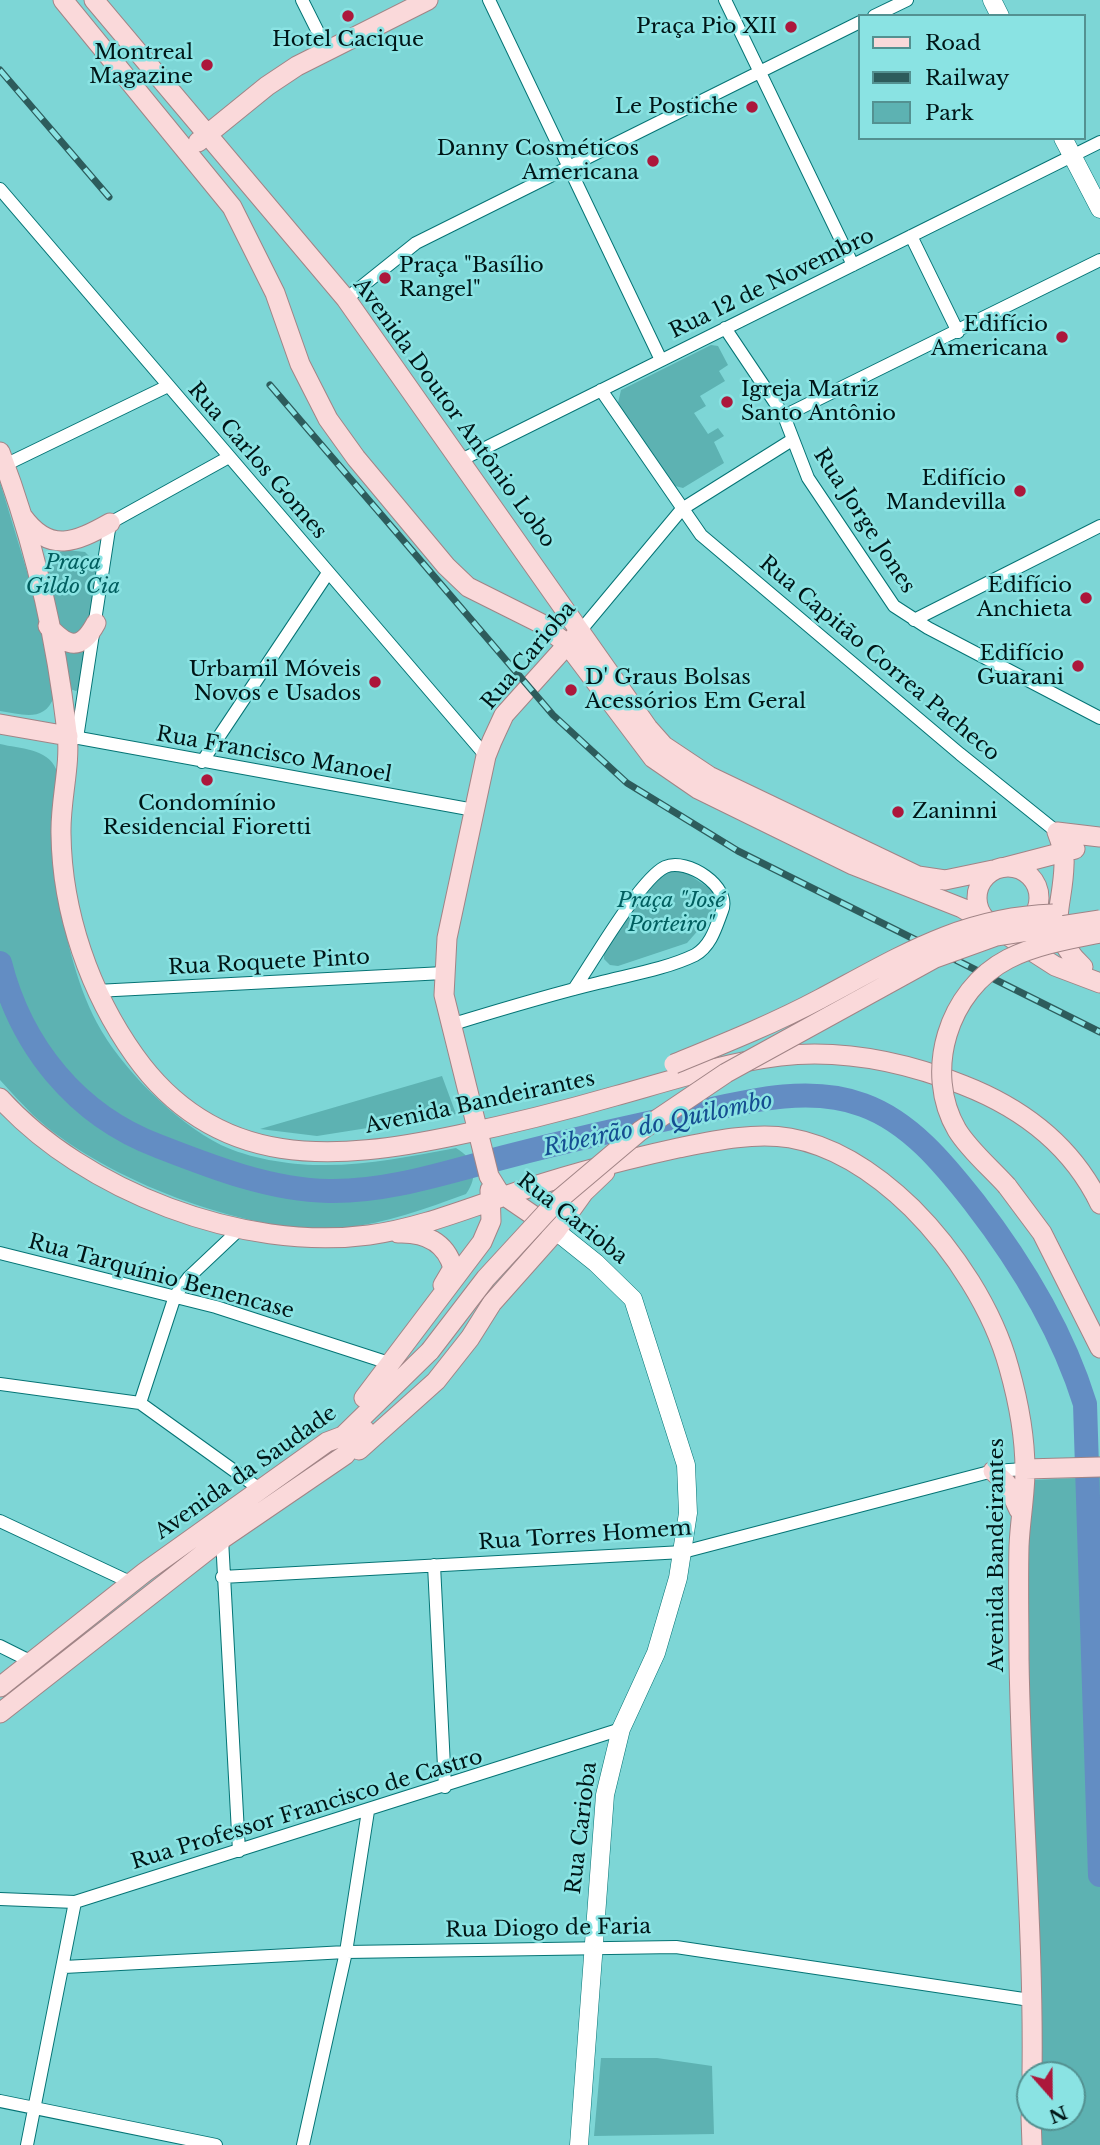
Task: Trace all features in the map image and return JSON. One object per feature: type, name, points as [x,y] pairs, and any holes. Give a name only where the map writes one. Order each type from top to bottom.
[{"type":"main road","name":"Avenida Doutor Antônio Lobo","points":[[63,0],[232,207],[275,293],[300,365],[328,419],[356,458],[446,566],[468,587],[574,637],[664,746],[709,776],[890,865],[918,876],[945,880],[1100,844]]},
{"type":"main road","name":"Avenida Doutor Antônio Lobo","points":[[94,0],[346,299],[461,460],[653,758],[698,789],[853,866],[962,908],[1055,966],[1100,983]]},
{"type":"main road","points":[[187,152],[267,86],[327,50],[428,0]]},
{"type":"main road","points":[[1064,140],[1100,209]]},
{"type":"main road","name":"Avenida Bandeirantes","points":[[2,458],[22,514],[41,582],[72,737],[61,831],[63,861],[74,924],[96,991],[115,1025],[157,1084],[208,1125],[237,1139],[276,1147],[352,1153],[389,1150],[480,1136],[690,1075],[779,1056],[816,1054],[890,1062],[930,1072],[973,1088],[1030,1120],[1055,1141],[1079,1166],[1100,1204]]},
{"type":"main road","points":[[22,514],[38,533],[61,542],[85,537],[110,523]]},
{"type":"main road","points":[[48,626],[64,641],[75,644],[86,639],[96,623]]},
{"type":"main road","name":"Rua Carioba","points":[[574,637],[503,715],[485,756],[447,938],[444,995],[488,1173],[498,1198],[556,1231],[621,1286],[641,1316],[687,1465],[688,1513],[684,1552],[664,1629],[621,1729],[605,1795],[579,2145]]},
{"type":"main road","points":[[1,724],[72,737]]},
{"type":"main road","points":[[1091,970],[1069,954],[1058,930],[1057,909],[1062,884],[1063,851],[1058,832],[1100,836]]},
{"type":"main road","points":[[1032,859],[1054,864],[1062,884]]},
{"type":"main road","points":[[1037,912],[1019,928],[992,926],[981,916],[976,896],[985,877],[998,869],[1022,870],[1036,883],[1039,892],[1038,923],[1047,941],[1062,956],[1091,970]]},
{"type":"main road","points":[[575,1108],[766,1025],[927,941],[957,930],[1026,915],[1100,917]]},
{"type":"main road","points":[[415,1368],[486,1278],[556,1202],[640,1131],[726,1073],[935,958],[1007,933],[1100,917]]},
{"type":"main road","points":[[1100,933],[1025,952],[994,968],[966,996],[948,1031],[942,1076],[952,1119],[966,1142],[1007,1186],[1042,1233],[1100,1348]]},
{"type":"main road","name":"Avenida Bandeirantes","points":[[0,1098],[50,1145],[109,1181],[162,1204],[242,1227],[306,1237],[369,1235],[624,1160],[708,1142],[754,1137],[788,1138],[818,1146],[871,1173],[923,1219],[969,1281],[989,1316],[1009,1366],[1016,1395],[1025,1469],[1021,1515],[1020,1710],[1032,2061]]},
{"type":"main road","points":[[492,1303],[556,1231],[593,1181],[624,1160]]},
{"type":"main road","name":"Rua Carioba","points":[[432,1306],[462,1271],[487,1233],[498,1198]]},
{"type":"main road","points":[[327,1442],[392,1364],[432,1306],[453,1268],[446,1250],[433,1240],[412,1233],[369,1235]]},
{"type":"main road","points":[[345,1455],[359,1450],[436,1381],[470,1338],[504,1278],[499,1263],[489,1259],[462,1271]]},
{"type":"main road","name":"Avenida da Saudade","points":[[0,1713],[222,1539],[345,1455],[352,1444],[413,1381],[415,1368]]},
{"type":"main road","name":"Avenida da Saudade","points":[[0,1687],[132,1583],[327,1442],[343,1437],[405,1373],[415,1368]]},
{"type":"main road","points":[[1025,1469],[1100,1467]]},
{"type":"main road","points":[[993,1471],[1007,1484],[1021,1515]]},
{"type":"street","points":[[302,0],[327,50]]},
{"type":"street","points":[[489,0],[661,360]]},
{"type":"street","points":[[725,0],[853,265]]},
{"type":"street","points":[[878,14],[907,0]]},
{"type":"street","points":[[346,299],[416,243],[858,23]]},
{"type":"street","name":"Rua 12 de Novembro","points":[[461,460],[1100,142]]},
{"type":"street","name":"Rua Carlos Gomes","points":[[0,189],[485,756]]},
{"type":"street","points":[[911,236],[958,332]]},
{"type":"street","points":[[784,416],[1100,260]]},
{"type":"street","name":"Rua Jorge Jones","points":[[725,328],[784,416],[808,478],[894,606],[914,620],[1097,714]]},
{"type":"street","points":[[2,458],[168,386]]},
{"type":"street","name":"Rua Capitão Correa Pacheco","points":[[601,390],[681,509],[701,534],[960,754],[1058,832]]},
{"type":"street","name":"Rua Carioba","points":[[574,637],[681,509],[792,440]]},
{"type":"street","points":[[72,737],[96,623],[110,523],[229,457]]},
{"type":"street","points":[[914,620],[1100,526]]},
{"type":"street","points":[[202,762],[328,573]]},
{"type":"street","name":"Rua Francisco Manoel","points":[[72,737],[474,810]]},
{"type":"street","points":[[450,1025],[695,954],[709,944],[725,906],[722,895],[714,884],[687,866],[665,867],[636,896],[574,989]]},
{"type":"street","name":"Rua Roquete Pinto","points":[[96,991],[444,974]]},
{"type":"street","points":[[140,1403],[175,1296],[189,1277],[242,1227]]},
{"type":"street","name":"Rua Tarquínio Benencase","points":[[0,1253],[175,1296],[392,1364]]},
{"type":"street","points":[[0,1384],[140,1403],[261,1490]]},
{"type":"street","name":"Rua Torres Homem","points":[[222,1577],[684,1552],[993,1471],[1025,1469]]},
{"type":"street","points":[[0,1521],[132,1583]]},
{"type":"street","points":[[222,1539],[239,1851]]},
{"type":"street","points":[[434,1565],[445,1787]]},
{"type":"street","points":[[0,1646],[32,1662]]},
{"type":"street","name":"Rua Professor Francisco de Castro","points":[[0,1899],[75,1902],[445,1787],[621,1729]]},
{"type":"street","points":[[303,2145],[346,1952],[368,1811]]},
{"type":"street","points":[[27,2145],[75,1902]]},
{"type":"street","name":"Rua Diogo de Faria","points":[[64,1967],[346,1952],[592,1946],[676,1947],[1030,2000]]},
{"type":"street","points":[[0,2101],[216,2145]]},
{"type":"green space","points":[[711,345],[718,346],[728,365],[719,371],[725,381],[700,396],[706,406],[694,413],[708,434],[718,428],[724,436],[714,442],[724,463],[683,488],[675,486],[618,403],[621,390]]},
{"type":"green space","points":[[0,482],[35,598],[54,697],[44,711],[32,715],[0,711]]},
{"type":"green space","name":"Praça Gildo Cia","points":[[66,550],[85,552],[98,565],[81,688],[76,691],[70,689],[45,567],[57,553]]},
{"type":"green space","points":[[0,744],[40,753],[52,762],[56,769],[55,872],[77,974],[89,1007],[107,1040],[151,1092],[203,1135],[232,1150],[269,1160],[307,1165],[353,1164],[456,1148],[467,1157],[473,1168],[473,1181],[466,1194],[406,1215],[359,1226],[306,1228],[265,1223],[222,1213],[137,1181],[62,1139],[33,1115],[0,1080]]},
{"type":"green space","name":"Praça \"José Porteiro\"","points":[[669,869],[682,870],[712,890],[716,896],[715,905],[687,943],[618,966],[610,965],[604,959],[604,952],[658,876]]},
{"type":"green space","points":[[442,1076],[456,1114],[317,1136],[260,1129]]},
{"type":"green space","points":[[1100,1477],[1100,2145],[1042,2145],[1041,2131],[1086,2131],[1086,2061],[1040,2061],[1028,1655],[1028,1548],[1033,1480]]},
{"type":"green space","points":[[601,2058],[657,2058],[712,2066],[714,2134],[594,2136]]},
{"type":"waterway","name":"Ribeirão do Quilombo","points":[[0,963],[9,993],[38,1049],[56,1074],[102,1116],[129,1133],[158,1146],[263,1182],[307,1190],[375,1188],[442,1174],[602,1133],[779,1097],[822,1096],[843,1099],[880,1112],[911,1133],[963,1188],[1008,1249],[1039,1299],[1065,1350],[1085,1404],[1100,1875]]},
{"type":"railway","points":[[0,70],[109,197]]},
{"type":"railway","points":[[270,385],[553,715],[627,783],[738,851],[1100,1032]]},
{"type":"place","name":"Hotel Cacique","points":[[348,16]]},
{"type":"place","name":"Praça Pio XII","points":[[791,27]]},
{"type":"place","name":"Montreal Magazine","points":[[207,65]]},
{"type":"place","name":"Le Postiche","points":[[752,107]]},
{"type":"place","name":"Danny Cosméticos Americana","points":[[653,161]]},
{"type":"place","name":"Praça \"Basílio Rangel\"","points":[[385,278]]},
{"type":"place","name":"Edifício Americana","points":[[1062,337]]},
{"type":"place","name":"Igreja Matriz Santo Antônio","points":[[727,402]]},
{"type":"place","name":"Edifício Mandevilla","points":[[1020,491]]},
{"type":"place","name":"Edifício Anchieta","points":[[1086,598]]},
{"type":"place","name":"Edifício Guarani","points":[[1078,666]]},
{"type":"place","name":"Urbamil Móveis Novos e Usados","points":[[375,682]]},
{"type":"place","name":"D' Graus Bolsas Acessórios Em Geral","points":[[571,690]]},
{"type":"place","name":"Condomínio Residencial Fioretti","points":[[207,780]]},
{"type":"place","name":"Zaninni","points":[[898,812]]}]
